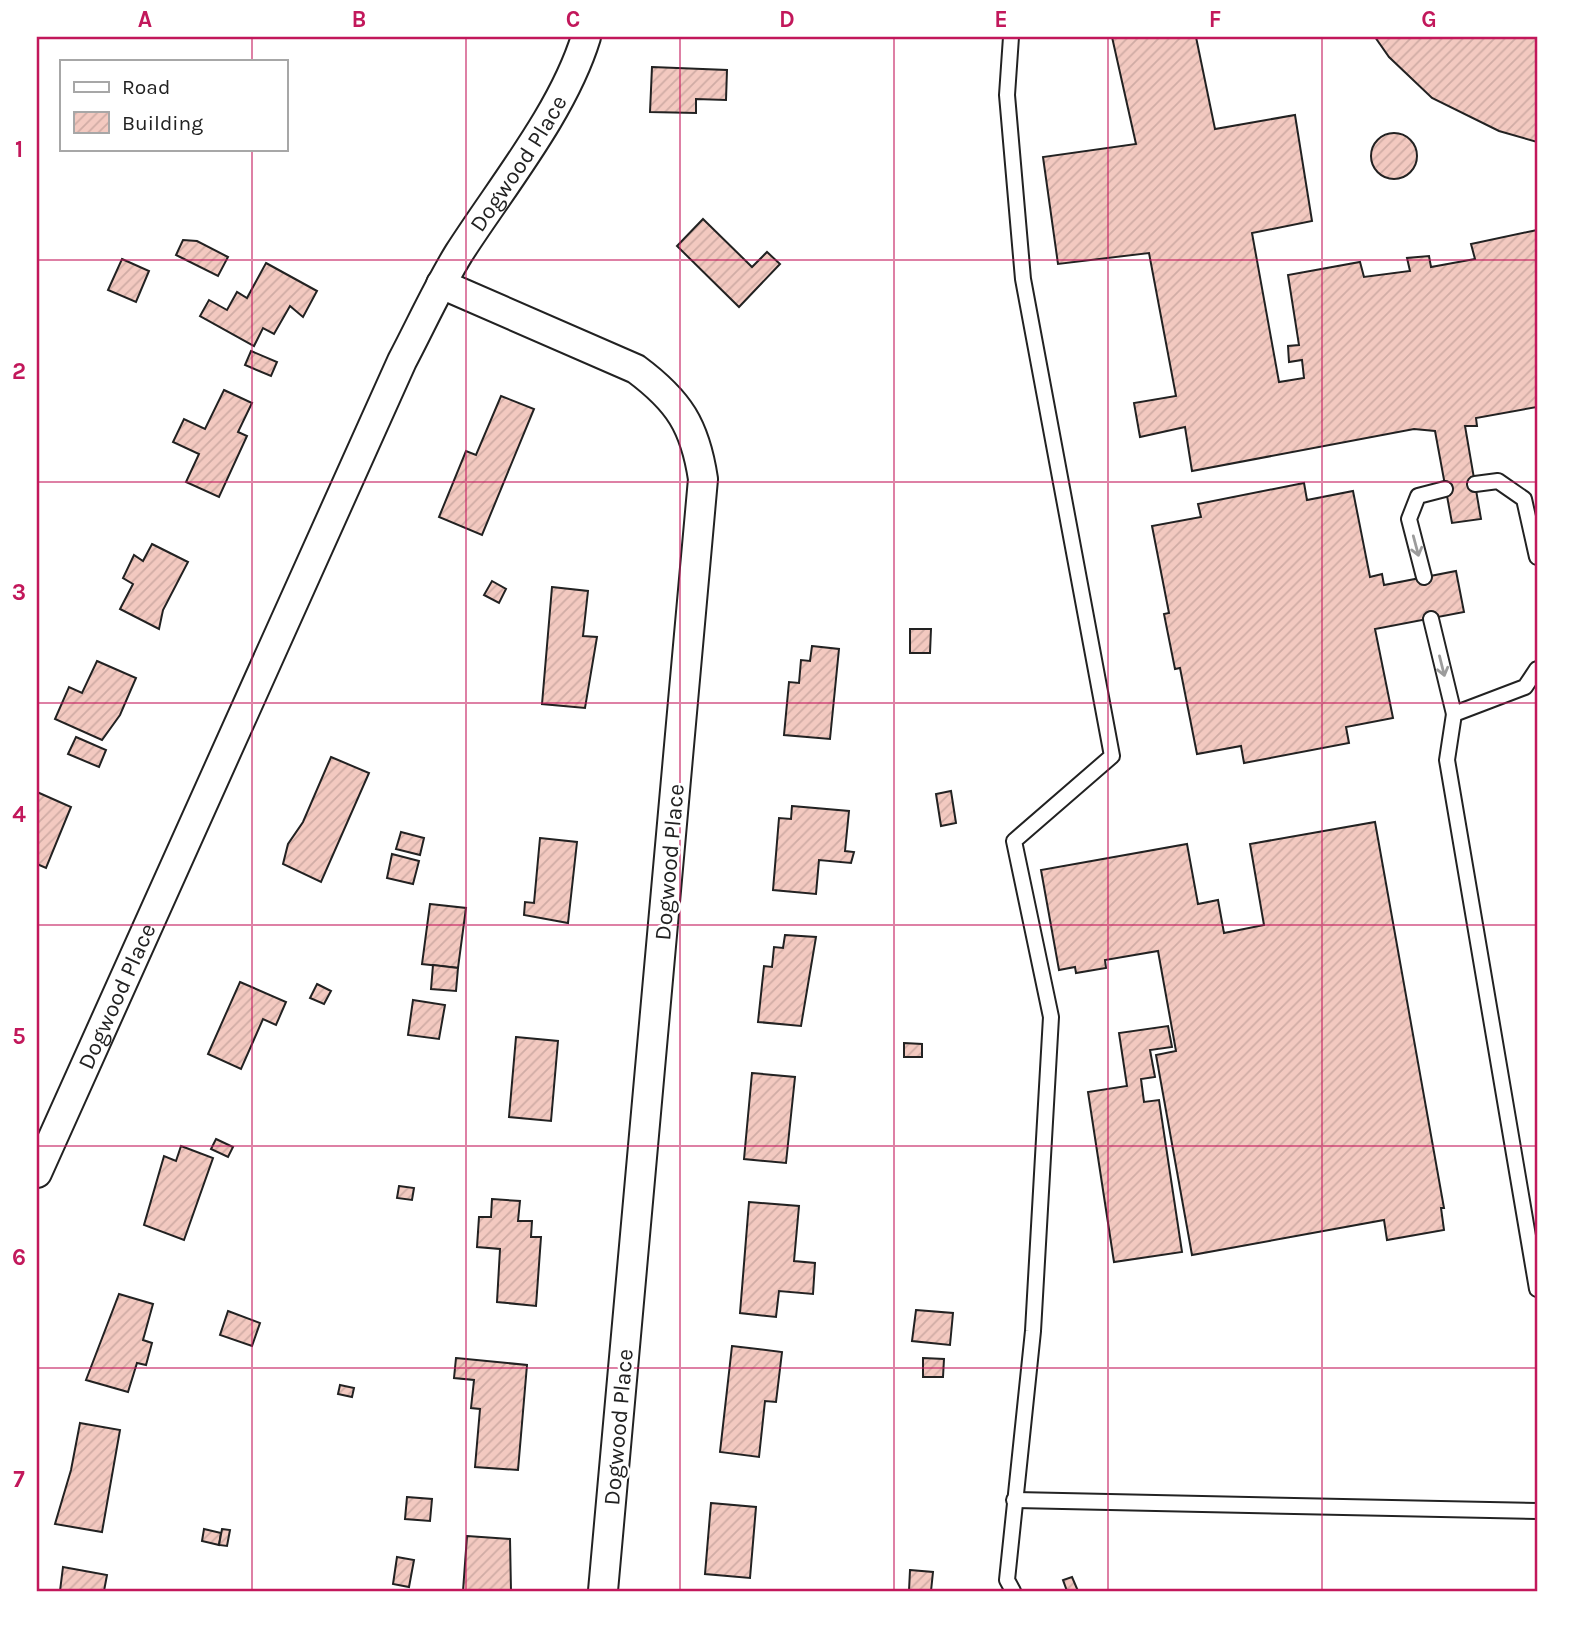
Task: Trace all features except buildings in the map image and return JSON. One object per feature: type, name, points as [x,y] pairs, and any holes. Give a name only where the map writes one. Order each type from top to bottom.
[{"type":"street","name":"Dogwood Place","points":[[37,1173],[349,474],[441,284],[550,113],[573,70],[586,37]]},
{"type":"street","name":"Dogwood Place","points":[[441,284],[636,369],[663,389],[684,415],[698,445],[703,479],[603,1591]]},
{"type":"lane","points":[[1011,37],[1007,94],[1023,279],[1112,756],[1014,841],[1051,1017],[1033,1331],[1007,1580],[1013,1591]]},
{"type":"lane","points":[[1475,484],[1499,481],[1531,498],[1537,557]]},
{"type":"lane","points":[[1424,578],[1409,519],[1418,496],[1445,489]]},
{"type":"lane","points":[[1431,619],[1454,714],[1447,760],[1537,1289]]},
{"type":"lane","points":[[1454,714],[1531,689],[1537,668]]},
{"type":"lane","points":[[1014,1500],[1537,1511]]}]
